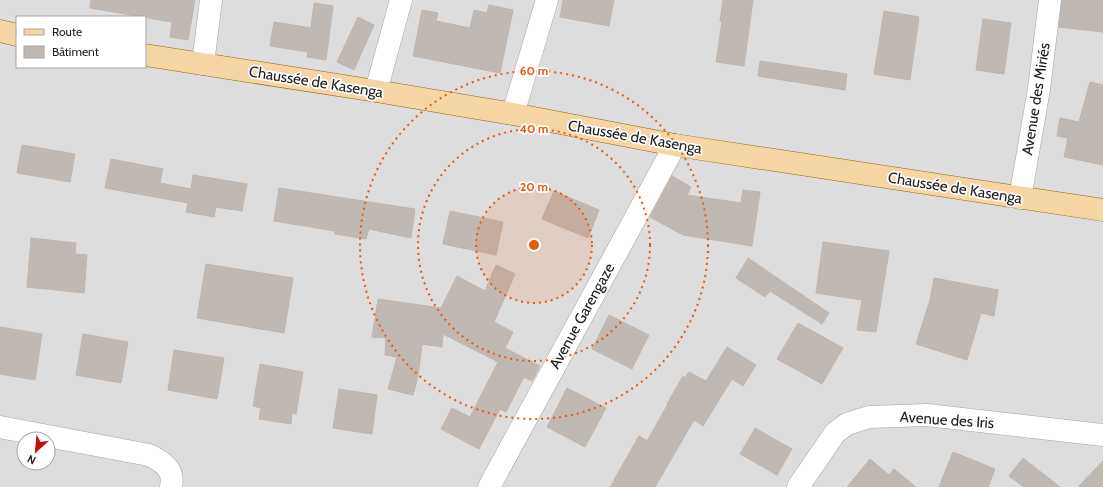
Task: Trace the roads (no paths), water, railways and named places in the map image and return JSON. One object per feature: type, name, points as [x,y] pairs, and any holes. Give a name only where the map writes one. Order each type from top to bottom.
[{"type":"main road","points":[[0,31],[16,34]]},
{"type":"main road","name":"Chaussée de Kasenga","points":[[146,55],[513,114],[675,145],[1103,210]]},
{"type":"street","points":[[203,64],[211,0]]},
{"type":"street","points":[[376,91],[401,0]]},
{"type":"street","points":[[513,114],[547,0]]},
{"type":"street","name":"Avenue des Miriés","points":[[1020,198],[1039,89],[1050,0]]},
{"type":"street","name":"Avenue Garengaze","points":[[489,487],[675,145]]},
{"type":"street","name":"Avenue des Iris","points":[[798,487],[836,433],[847,424],[869,417],[927,415],[1103,435]]},
{"type":"street","points":[[0,427],[149,455],[160,460],[170,470],[172,483],[171,487]]}]
